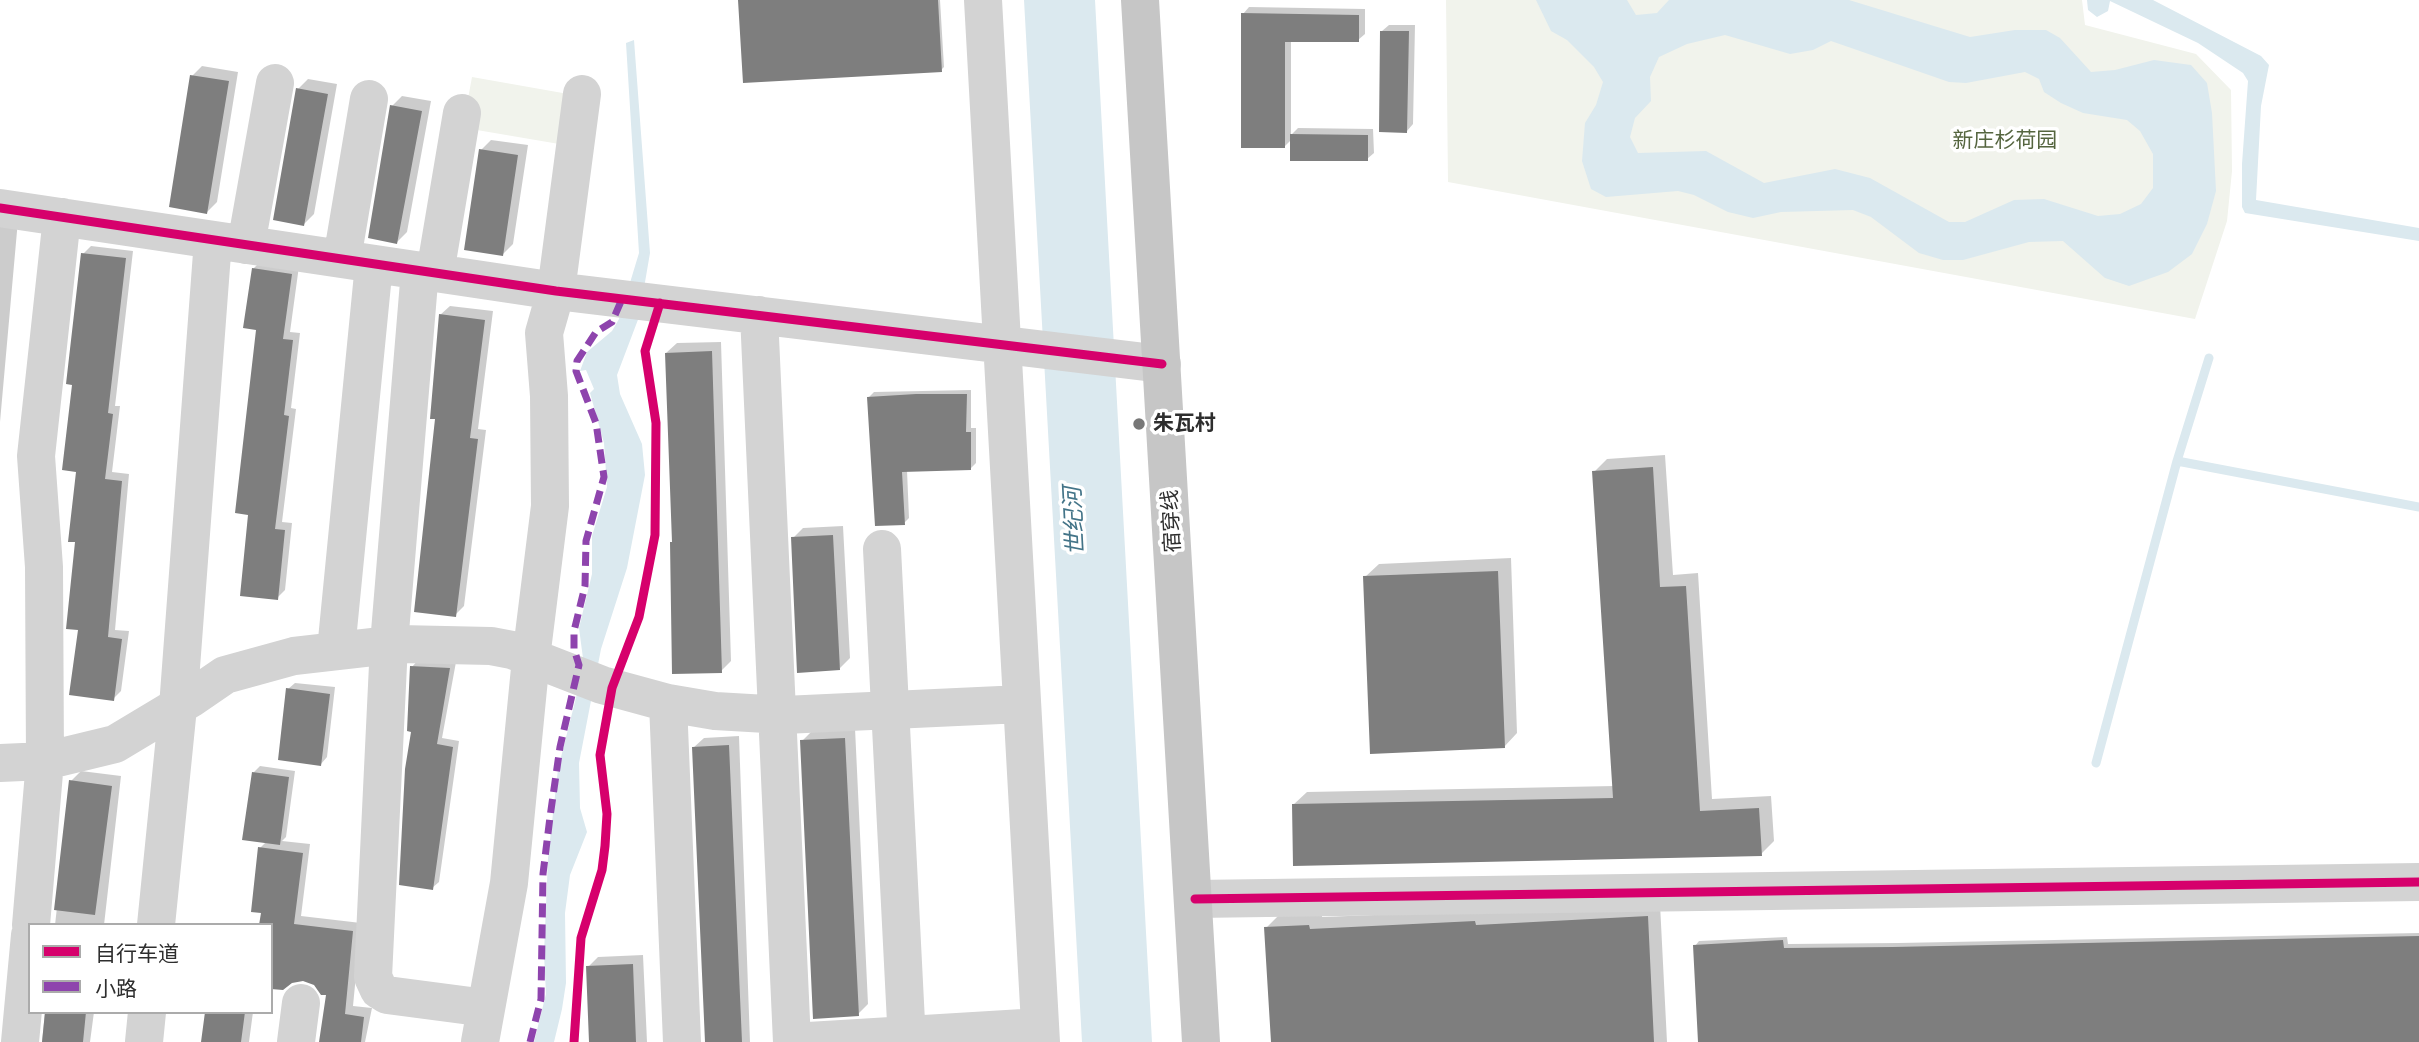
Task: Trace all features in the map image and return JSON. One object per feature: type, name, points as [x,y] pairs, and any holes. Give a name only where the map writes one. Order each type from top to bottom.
[{"type":"main road","name":"宿穿线","points":[[1140,0],[1147,363],[1195,899],[1201,1042]]},
{"type":"street","points":[[759,316],[775,715],[792,1042],[1040,1035],[1006,345],[983,0]]},
{"type":"street","points":[[156,923],[230,242],[275,83]]},
{"type":"street","points":[[462,113],[428,272],[389,644],[373,977],[379,990],[387,995],[483,1025],[509,883],[531,658],[550,506],[550,396],[544,333],[556,291],[582,94]]},
{"type":"street","points":[[336,650],[369,99]]},
{"type":"street","points":[[0,208],[556,291],[1147,363]]},
{"type":"street","points":[[31,923],[45,761],[44,567],[36,456],[62,217]]},
{"type":"street","points":[[882,549],[906,1039]]},
{"type":"street","points":[[0,763],[45,761],[115,744],[225,675],[294,656],[389,644],[491,646],[602,685],[668,703],[715,711],[775,715],[1022,704]]},
{"type":"street","points":[[668,703],[682,1042]]},
{"type":"street","points":[[1195,899],[2419,881]]},
{"type":"street","points":[[20,1042],[28,956]]},
{"type":"street","points":[[296,1042],[301,1003]]},
{"type":"street","points":[[144,1042],[147,1014]]},
{"type":"green space","name":"新庄杉荷园","points":[[1446,0],[2082,0],[2085,25],[2196,54],[2231,90],[2232,171],[2227,221],[2195,319],[1448,182]]},
{"type":"green space","points":[[472,77],[574,95],[565,145],[471,129],[467,104]]},
{"type":"water","name":"世纪河","points":[[1024,0],[1095,0],[1152,1042],[1082,1042]]},
{"type":"water","points":[[1536,0],[1627,0],[1636,15],[1657,13],[1669,0],[1849,0],[1970,37],[2015,30],[2046,30],[2060,38],[2091,72],[2115,70],[2154,60],[2191,65],[2207,83],[2212,113],[2216,191],[2207,224],[2192,254],[2168,272],[2129,286],[2105,278],[2063,241],[2029,242],[1963,260],[1943,260],[1919,253],[1871,217],[1853,210],[1781,212],[1753,218],[1728,212],[1694,195],[1678,191],[1606,197],[1591,189],[1582,161],[1585,123],[1596,105],[1603,82],[1594,67],[1567,40],[1551,31]],"holes":[[[1725,35],[1790,54],[1813,50],[1831,41],[1949,82],[1966,83],[2025,72],[2039,79],[2044,92],[2061,103],[2083,113],[2127,120],[2140,131],[2153,154],[2153,188],[2141,204],[2120,214],[2098,216],[2044,199],[2014,200],[1965,222],[1949,222],[1870,178],[1835,169],[1764,183],[1706,151],[1638,153],[1630,137],[1635,118],[1651,101],[1650,77],[1659,57],[1687,44]]]},
{"type":"water","points":[[2087,0],[2153,0],[2261,56],[2269,65],[2261,106],[2256,200],[2419,228],[2419,241],[2245,213],[2242,207],[2242,164],[2248,81],[2243,73],[2198,43],[2110,1],[2108,11],[2097,17],[2088,10]]},
{"type":"water","points":[[634,40],[650,253],[639,317],[617,375],[620,394],[642,444],[645,475],[627,568],[601,649],[579,763],[580,808],[587,832],[570,875],[565,913],[566,983],[562,1009],[554,1042],[534,1042],[546,994],[544,954],[548,858],[558,769],[584,666],[579,628],[592,574],[592,536],[607,487],[604,443],[590,393],[594,389],[586,370],[580,371],[587,352],[612,331],[619,319],[639,253],[626,43]]},
{"type":"building","points":[[738,0],[938,0],[942,72],[743,83]]},
{"type":"building","points":[[1241,13],[1359,15],[1359,42],[1285,42],[1285,148],[1241,148]]},
{"type":"building","points":[[1380,31],[1409,31],[1407,133],[1379,132]]},
{"type":"building","points":[[190,75],[229,81],[207,214],[169,207]]},
{"type":"building","points":[[296,88],[328,94],[304,226],[273,220]]},
{"type":"building","points":[[390,105],[422,111],[397,244],[368,238]]},
{"type":"building","points":[[1290,134],[1368,135],[1368,161],[1290,161]]},
{"type":"building","points":[[479,149],[518,155],[503,256],[464,250]]},
{"type":"building","points":[[81,253],[126,258],[108,413],[113,414],[105,479],[122,481],[108,637],[122,639],[114,701],[69,695],[78,630],[66,629],[75,542],[68,542],[76,472],[62,470],[72,385],[66,384]]},
{"type":"building","points":[[252,268],[292,274],[283,339],[293,340],[284,415],[289,416],[275,529],[285,530],[278,600],[240,596],[248,515],[235,513],[256,330],[243,328]]},
{"type":"building","points":[[439,314],[485,320],[470,438],[478,439],[456,617],[414,612],[435,419],[430,419]]},
{"type":"building","points":[[712,351],[722,673],[672,674],[672,542],[665,353]]},
{"type":"building","points":[[967,394],[966,432],[971,432],[971,470],[902,472],[905,525],[875,526],[867,397]]},
{"type":"building","points":[[1653,467],[1660,587],[1686,586],[1700,811],[1759,808],[1762,856],[1293,866],[1292,804],[1613,798],[1592,471]]},
{"type":"building","points":[[833,535],[840,670],[797,673],[791,537]]},
{"type":"building","points":[[1498,571],[1505,748],[1370,754],[1363,576]]},
{"type":"building","points":[[410,666],[450,668],[437,744],[453,747],[433,890],[399,885],[405,769],[411,732],[407,731]]},
{"type":"building","points":[[286,688],[330,694],[321,766],[278,760]]},
{"type":"building","points":[[845,738],[859,1016],[813,1019],[800,740]]},
{"type":"building","points":[[729,745],[742,1042],[705,1042],[692,747]]},
{"type":"building","points":[[252,772],[289,777],[280,845],[242,840]]},
{"type":"building","points":[[69,780],[112,786],[95,915],[54,910]]},
{"type":"building","points":[[258,847],[303,853],[294,924],[353,931],[345,1014],[364,1017],[361,1042],[319,1042],[326,995],[321,995],[314,985],[303,981],[292,983],[283,990],[273,989],[273,923],[259,923],[261,913],[251,912]]},
{"type":"building","points":[[1648,916],[1654,1042],[1271,1042],[1264,927],[1309,925],[1310,929],[1475,921],[1476,925]]},
{"type":"building","points":[[2419,936],[2419,1042],[1698,1042],[1693,945],[1783,940],[1784,948],[1892,947]]},
{"type":"building","points":[[633,964],[636,1042],[589,1042],[586,966]]},
{"type":"building","points":[[45,1014],[86,1014],[83,1042],[42,1042]]},
{"type":"building","points":[[205,1014],[245,1014],[241,1042],[201,1042]]},
{"type":"waterway","points":[[2096,763],[2177,461],[2209,358]]},
{"type":"waterway","points":[[2177,461],[2419,507]]},
{"type":"marked path","points":[[530,1042],[541,999],[543,874],[550,817],[560,747],[579,665],[574,649],[574,631],[585,586],[586,541],[604,477],[596,423],[576,371],[577,361],[596,332],[612,322],[622,299]]},
{"type":"cycle path","points":[[0,208],[556,291],[1162,364]]},
{"type":"cycle path","points":[[574,1042],[581,938],[602,870],[605,846],[607,814],[600,755],[612,688],[639,617],[655,535],[656,423],[645,351],[660,303]]},
{"type":"cycle path","points":[[1195,899],[2419,882]]},
{"type":"place","name":"朱瓦村","points":[[1139,424]]}]
